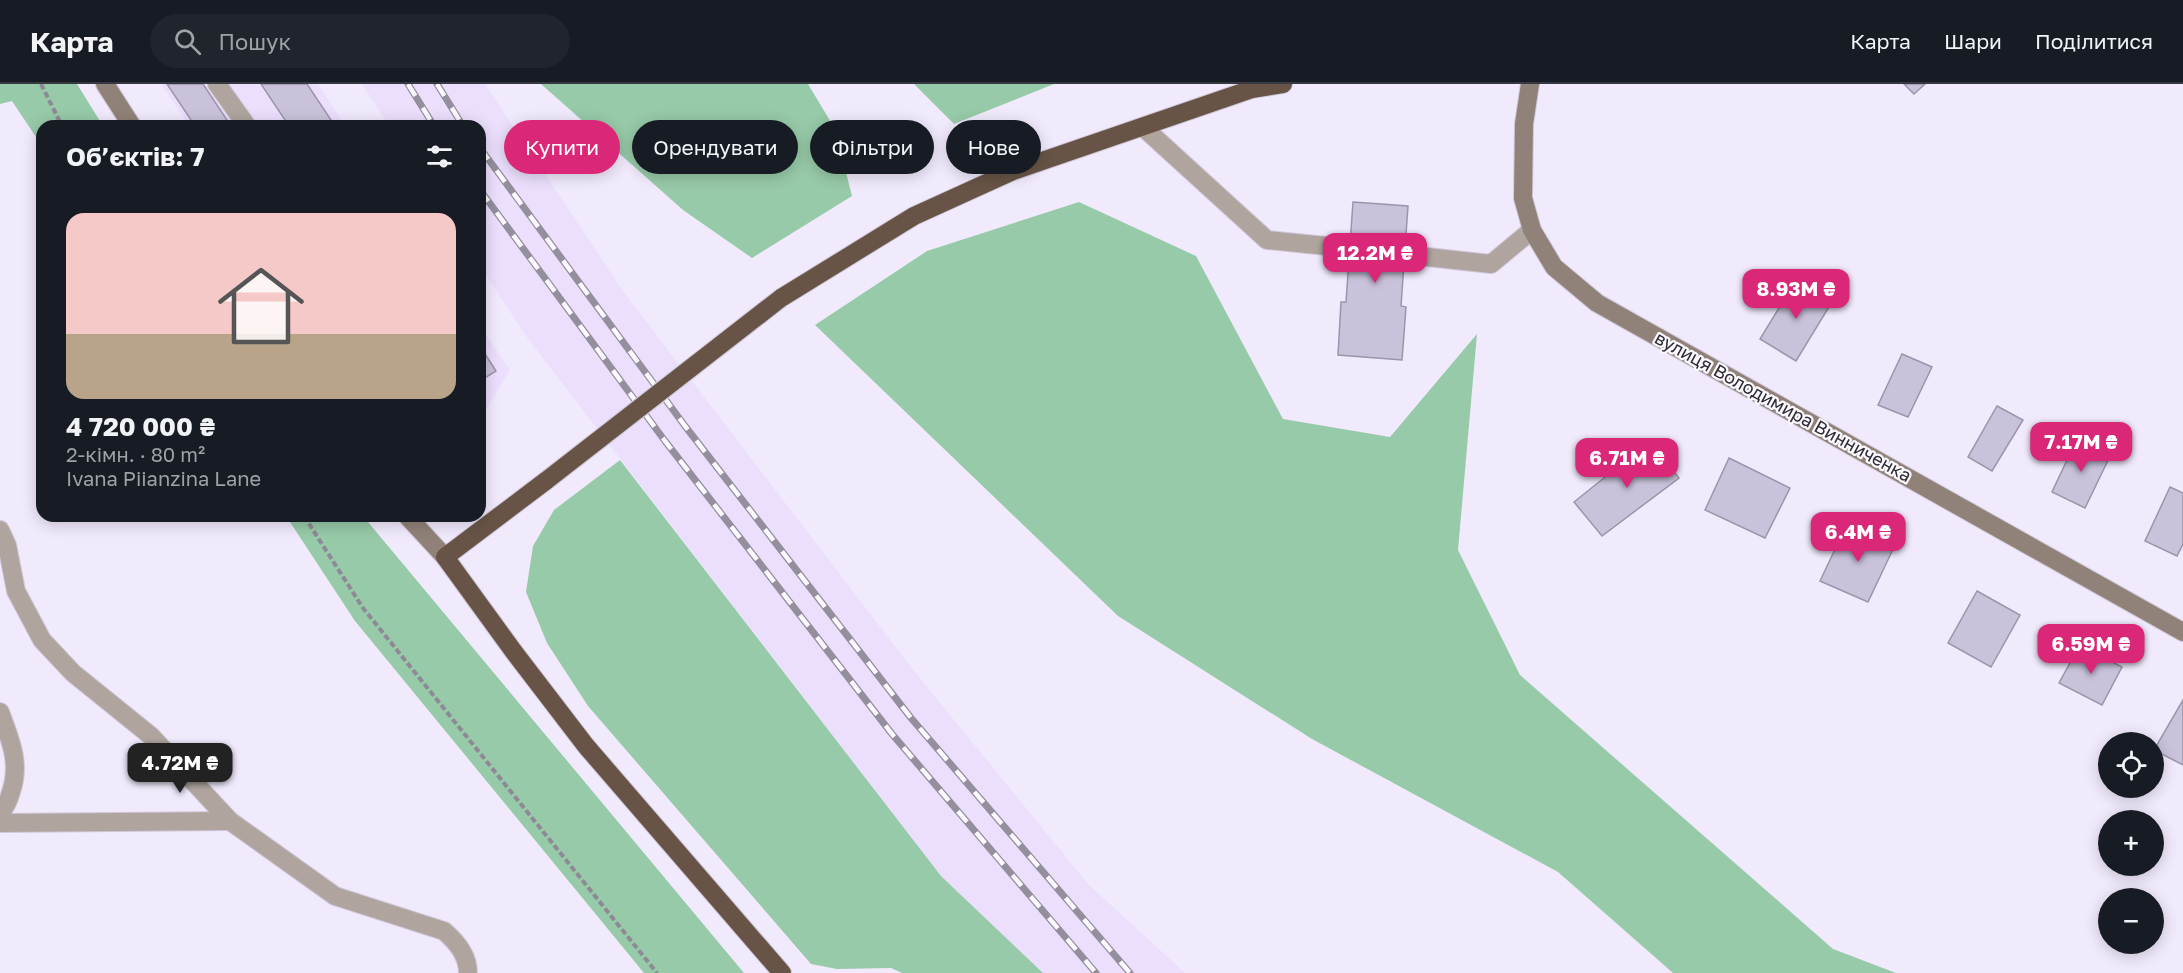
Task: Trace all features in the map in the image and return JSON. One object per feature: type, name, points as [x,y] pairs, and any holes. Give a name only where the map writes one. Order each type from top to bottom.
[{"type":"highway","points":[[782,973],[586,746],[445,557],[781,298],[914,216],[1013,171],[1252,89],[1283,84]]},
{"type":"street","points":[[105,84],[128,120]]},
{"type":"street","points":[[217,84],[243,120]]},
{"type":"street","name":"вулиця Володимира Винниченка","points":[[1530,84],[1524,124],[1523,198],[1532,230],[1554,267],[1597,303],[2183,632]]},
{"type":"street","points":[[1143,127],[1267,240],[1346,248]]},
{"type":"street","points":[[1408,255],[1491,264],[1532,230]]},
{"type":"street","points":[[413,522],[445,557]]},
{"type":"street","points":[[0,530],[7,545],[16,591],[42,640],[73,673],[151,736],[230,821],[335,896],[444,931],[456,941],[464,954],[468,973]]},
{"type":"street","points":[[0,712],[13,748],[16,777],[10,796],[0,813]]},
{"type":"street","points":[[0,823],[230,821]]},
{"type":"path","points":[[41,84],[59,120]]},
{"type":"path","points":[[308,522],[363,608],[657,973]]},
{"type":"shaded area","points":[[161,84],[318,84],[342,120],[185,120]]},
{"type":"shaded area","points":[[362,84],[485,84],[509,120],[504,120],[504,174],[545,174],[622,290],[914,671],[1088,884],[1185,973],[1043,973],[941,876],[526,336],[486,275],[486,120],[385,120]]},
{"type":"shaded area","points":[[486,335],[510,370],[486,409]]},
{"type":"green space","points":[[0,84],[77,84],[99,120],[36,120],[36,137],[12,101],[0,104]]},
{"type":"green space","points":[[541,84],[808,84],[830,120],[810,120],[810,174],[846,174],[852,196],[752,258],[683,210],[642,174],[798,174],[798,120],[632,120],[632,165],[620,154],[620,120],[582,120]]},
{"type":"green space","points":[[914,84],[1054,84],[964,120],[950,120]]},
{"type":"green space","points":[[1079,202],[1196,256],[1283,419],[1390,437],[1477,334],[1458,550],[1520,675],[1833,949],[1896,973],[1673,973],[1558,872],[1312,739],[1118,616],[815,325],[927,251]]},
{"type":"green space","points":[[620,460],[941,876],[1043,973],[902,973],[891,968],[837,969],[811,964],[588,706],[547,643],[526,592],[533,546],[554,510]]},
{"type":"green space","points":[[290,522],[368,522],[744,973],[644,973],[355,621]]},
{"type":"building","points":[[167,84],[203,84],[227,120],[191,120]]},
{"type":"building","points":[[261,84],[307,84],[331,120],[285,120]]},
{"type":"building","points":[[1904,84],[1925,84],[1914,94]]},
{"type":"building","points":[[1353,202],[1408,206],[1401,306],[1406,307],[1402,360],[1338,355],[1341,302],[1346,302]]},
{"type":"building","points":[[1796,280],[1832,302],[1796,361],[1760,339]]},
{"type":"building","points":[[1902,354],[1932,367],[1908,417],[1878,405]]},
{"type":"building","points":[[486,355],[496,371],[486,377]]},
{"type":"building","points":[[1997,406],[2023,420],[1992,471],[1968,457]]},
{"type":"building","points":[[2077,439],[2111,454],[2085,508],[2052,492]]},
{"type":"building","points":[[1650,441],[1679,478],[1602,536],[1574,502]]},
{"type":"building","points":[[1729,458],[1790,488],[1765,538],[1705,510]]},
{"type":"building","points":[[2170,487],[2183,493],[2183,544],[2177,556],[2145,541]]},
{"type":"building","points":[[1847,524],[1895,545],[1868,602],[1820,581]]},
{"type":"building","points":[[1977,591],[2020,615],[1991,667],[1948,643]]},
{"type":"building","points":[[2080,645],[2122,667],[2102,705],[2059,683]]},
{"type":"building","points":[[2183,700],[2183,765],[2164,755],[2164,733]]},
{"type":"railway","points":[[408,84],[430,120]]},
{"type":"railway","points":[[437,84],[459,120]]},
{"type":"railway","points":[[486,156],[685,426],[911,718],[1130,973]]},
{"type":"railway","points":[[486,198],[665,441],[892,734],[1096,973]]}]
